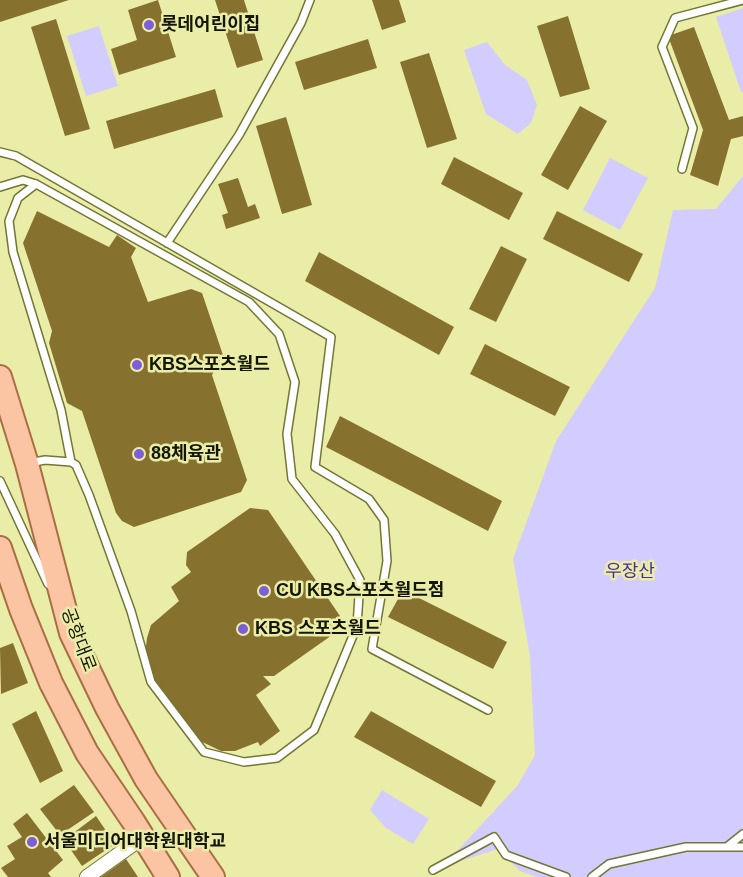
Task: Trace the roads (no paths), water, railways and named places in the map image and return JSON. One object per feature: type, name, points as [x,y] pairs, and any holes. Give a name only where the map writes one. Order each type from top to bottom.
[{"type":"main road","name":"공항대로","points":[[0,377],[27,464],[71,633],[107,708],[146,780],[213,877]]},
{"type":"main road","points":[[0,548],[21,609],[51,683],[87,753],[168,877]]},
{"type":"street","points":[[87,877],[138,829]]},
{"type":"lane","points":[[167,243],[238,135],[295,33],[310,0]]},
{"type":"lane","points":[[682,169],[693,128],[662,47],[675,18],[743,0]]},
{"type":"lane","points":[[0,152],[16,156],[332,337],[315,467],[369,499],[384,520],[387,561],[372,649],[488,710]]},
{"type":"lane","points":[[0,187],[23,180],[36,184],[249,302],[279,334],[295,382],[286,434],[292,479],[335,534],[360,579],[357,626],[314,730],[277,758],[244,762],[204,752],[151,682],[131,611],[93,505],[76,465],[71,462],[45,460],[27,464]]},
{"type":"lane","points":[[36,184],[18,198],[9,221],[13,252],[62,410],[71,462]]},
{"type":"lane","points":[[0,481],[71,633]]},
{"type":"lane","points":[[138,829],[177,877]]},
{"type":"lane","points":[[728,846],[743,834]]},
{"type":"lane","points":[[433,870],[494,837],[506,855],[566,877]]},
{"type":"lane","points":[[592,877],[609,864],[686,847],[743,847]]},
{"type":"place","name":"롯데어린이집","points":[[149,25]]},
{"type":"place","name":"KBS스포츠월드","points":[[137,365]]},
{"type":"place","name":"88체육관","points":[[139,454]]},
{"type":"place","name":"CU KBS스포츠월드점","points":[[264,591]]},
{"type":"place","name":"KBS 스포츠월드","points":[[243,629]]},
{"type":"place","name":"서울미디어대학원대학교","points":[[32,842]]},
{"type":"park label","name":"우장산","points":[[630,572]]}]
